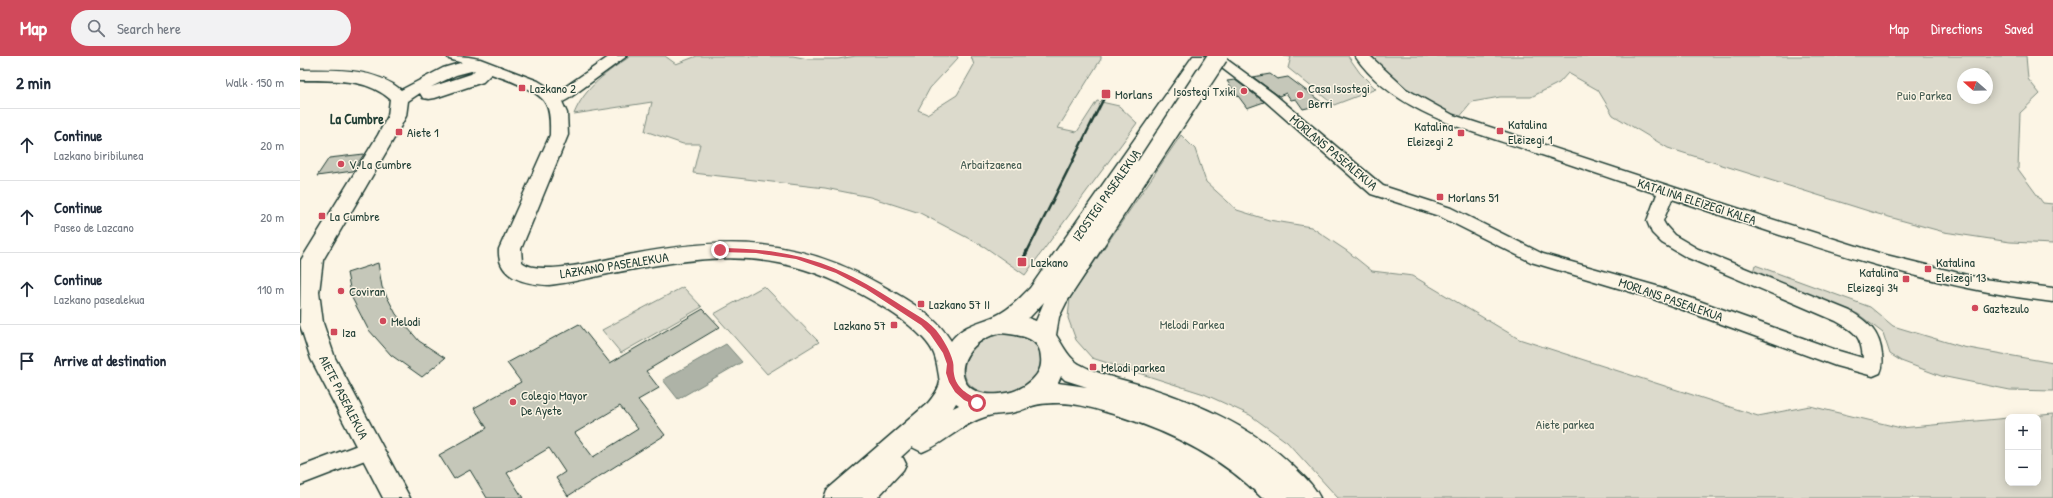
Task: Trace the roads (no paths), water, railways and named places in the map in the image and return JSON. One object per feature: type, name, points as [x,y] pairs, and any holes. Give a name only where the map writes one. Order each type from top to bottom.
[{"type":"main road","name":"IZOSTEGI PASEALEKUA","points":[[1049,345],[1048,317],[1056,300],[1202,56]]},
{"type":"main road","name":"IZOSTEGI PASEALEKUA","points":[[1000,324],[1022,311],[1038,294],[1218,59]]},
{"type":"main road","points":[[300,75],[357,77],[374,82],[396,101],[416,103],[435,87],[454,60],[462,73],[481,69],[514,78],[540,88],[554,101]]},
{"type":"main road","points":[[396,101],[481,69]]},
{"type":"main road","name":"AIETE PASEALEKUA","points":[[396,101],[387,135],[306,262],[311,323],[323,359],[397,498]]},
{"type":"main road","name":"LAZKANO PASEALEKUA","points":[[554,101],[559,118],[559,134],[510,249],[509,260],[520,272],[546,276],[705,251],[741,250],[778,253],[807,260],[838,272],[868,287],[924,323]]},
{"type":"main road","points":[[924,323],[948,330],[975,333]]},
{"type":"main road","points":[[924,323],[940,341],[958,390],[966,398],[990,405]]},
{"type":"main road","points":[[837,498],[933,414],[944,401],[959,346],[975,333],[1000,324],[1024,326],[1049,345],[1066,368],[1079,375],[1166,403],[1206,420],[1228,432],[1271,462],[1308,498]]},
{"type":"main road","points":[[856,498],[895,464],[948,422],[965,413],[990,405],[1011,404],[1031,396],[1040,390],[1052,373],[1049,345]]},
{"type":"main road","points":[[1031,396],[1057,392],[1073,394],[1123,406],[1159,419],[1217,446],[1256,474],[1280,498]]},
{"type":"street","points":[[554,101],[574,90],[608,63],[620,56]]},
{"type":"street","name":"KATALINA ELEIZEGI KALEA","points":[[1362,56],[1374,71],[1390,85],[1425,107],[1448,118],[1666,191],[1906,268],[1958,281],[2053,295]]},
{"type":"street","name":"MORLANS PASEALEKUA","points":[[1218,59],[1269,97],[1377,190],[1445,212],[1537,258],[1654,292],[1836,358],[1873,368],[1872,338],[1864,328],[1842,316],[1692,253],[1668,239],[1658,229],[1655,221],[1666,191]]},
{"type":"street","points":[[300,476],[371,449]]},
{"type":"street","points":[[862,498],[895,464]]},
{"type":"railway","points":[[1027,252],[1106,94]]},
{"type":"railway","points":[[1022,262],[1027,251]]},
{"type":"place","name":"Lazkano 2","points":[[522,88]]},
{"type":"place","name":"Isostegi Txiki","points":[[1244,91]]},
{"type":"place","name":"Morlans","points":[[1106,94]]},
{"type":"place","name":"Casa Isostegi Berri","points":[[1300,95]]},
{"type":"place","name":"Katalina Eleizegi 1","points":[[1500,131]]},
{"type":"place","name":"Aiete 1","points":[[399,132]]},
{"type":"place","name":"Katalina Eleizegi 2","points":[[1461,133]]},
{"type":"place","name":"V. La Cumbre","points":[[341,164]]},
{"type":"place","name":"Morlans 51","points":[[1440,197]]},
{"type":"place","name":"La Cumbre","points":[[322,216]]},
{"type":"place","name":"Lazkano","points":[[1022,262]]},
{"type":"place","name":"Katalina Eleizegi 13","points":[[1928,269]]},
{"type":"place","name":"Katalina Eleizegi 34","points":[[1906,279]]},
{"type":"place","name":"Coviran","points":[[341,291]]},
{"type":"place","name":"Lazkano 57 II","points":[[921,304]]},
{"type":"place","name":"Gaztezulo","points":[[1975,308]]},
{"type":"place","name":"Melodi","points":[[383,321]]},
{"type":"place","name":"Lazkano 57","points":[[894,325]]},
{"type":"place","name":"Iza","points":[[334,332]]},
{"type":"place","name":"Melodi parkea","points":[[1093,367]]},
{"type":"place","name":"Colegio Mayor De Ayete","points":[[513,402]]},
{"type":"district","name":"La Cumbre","points":[[357,119]]},
{"type":"park label","name":"Puio Parkea","points":[[1924,95]]},
{"type":"park label","name":"Arbaitzaenea","points":[[991,164]]},
{"type":"park label","name":"Melodi Parkea","points":[[1192,324]]},
{"type":"park label","name":"Aiete parkea","points":[[1565,424]]}]
